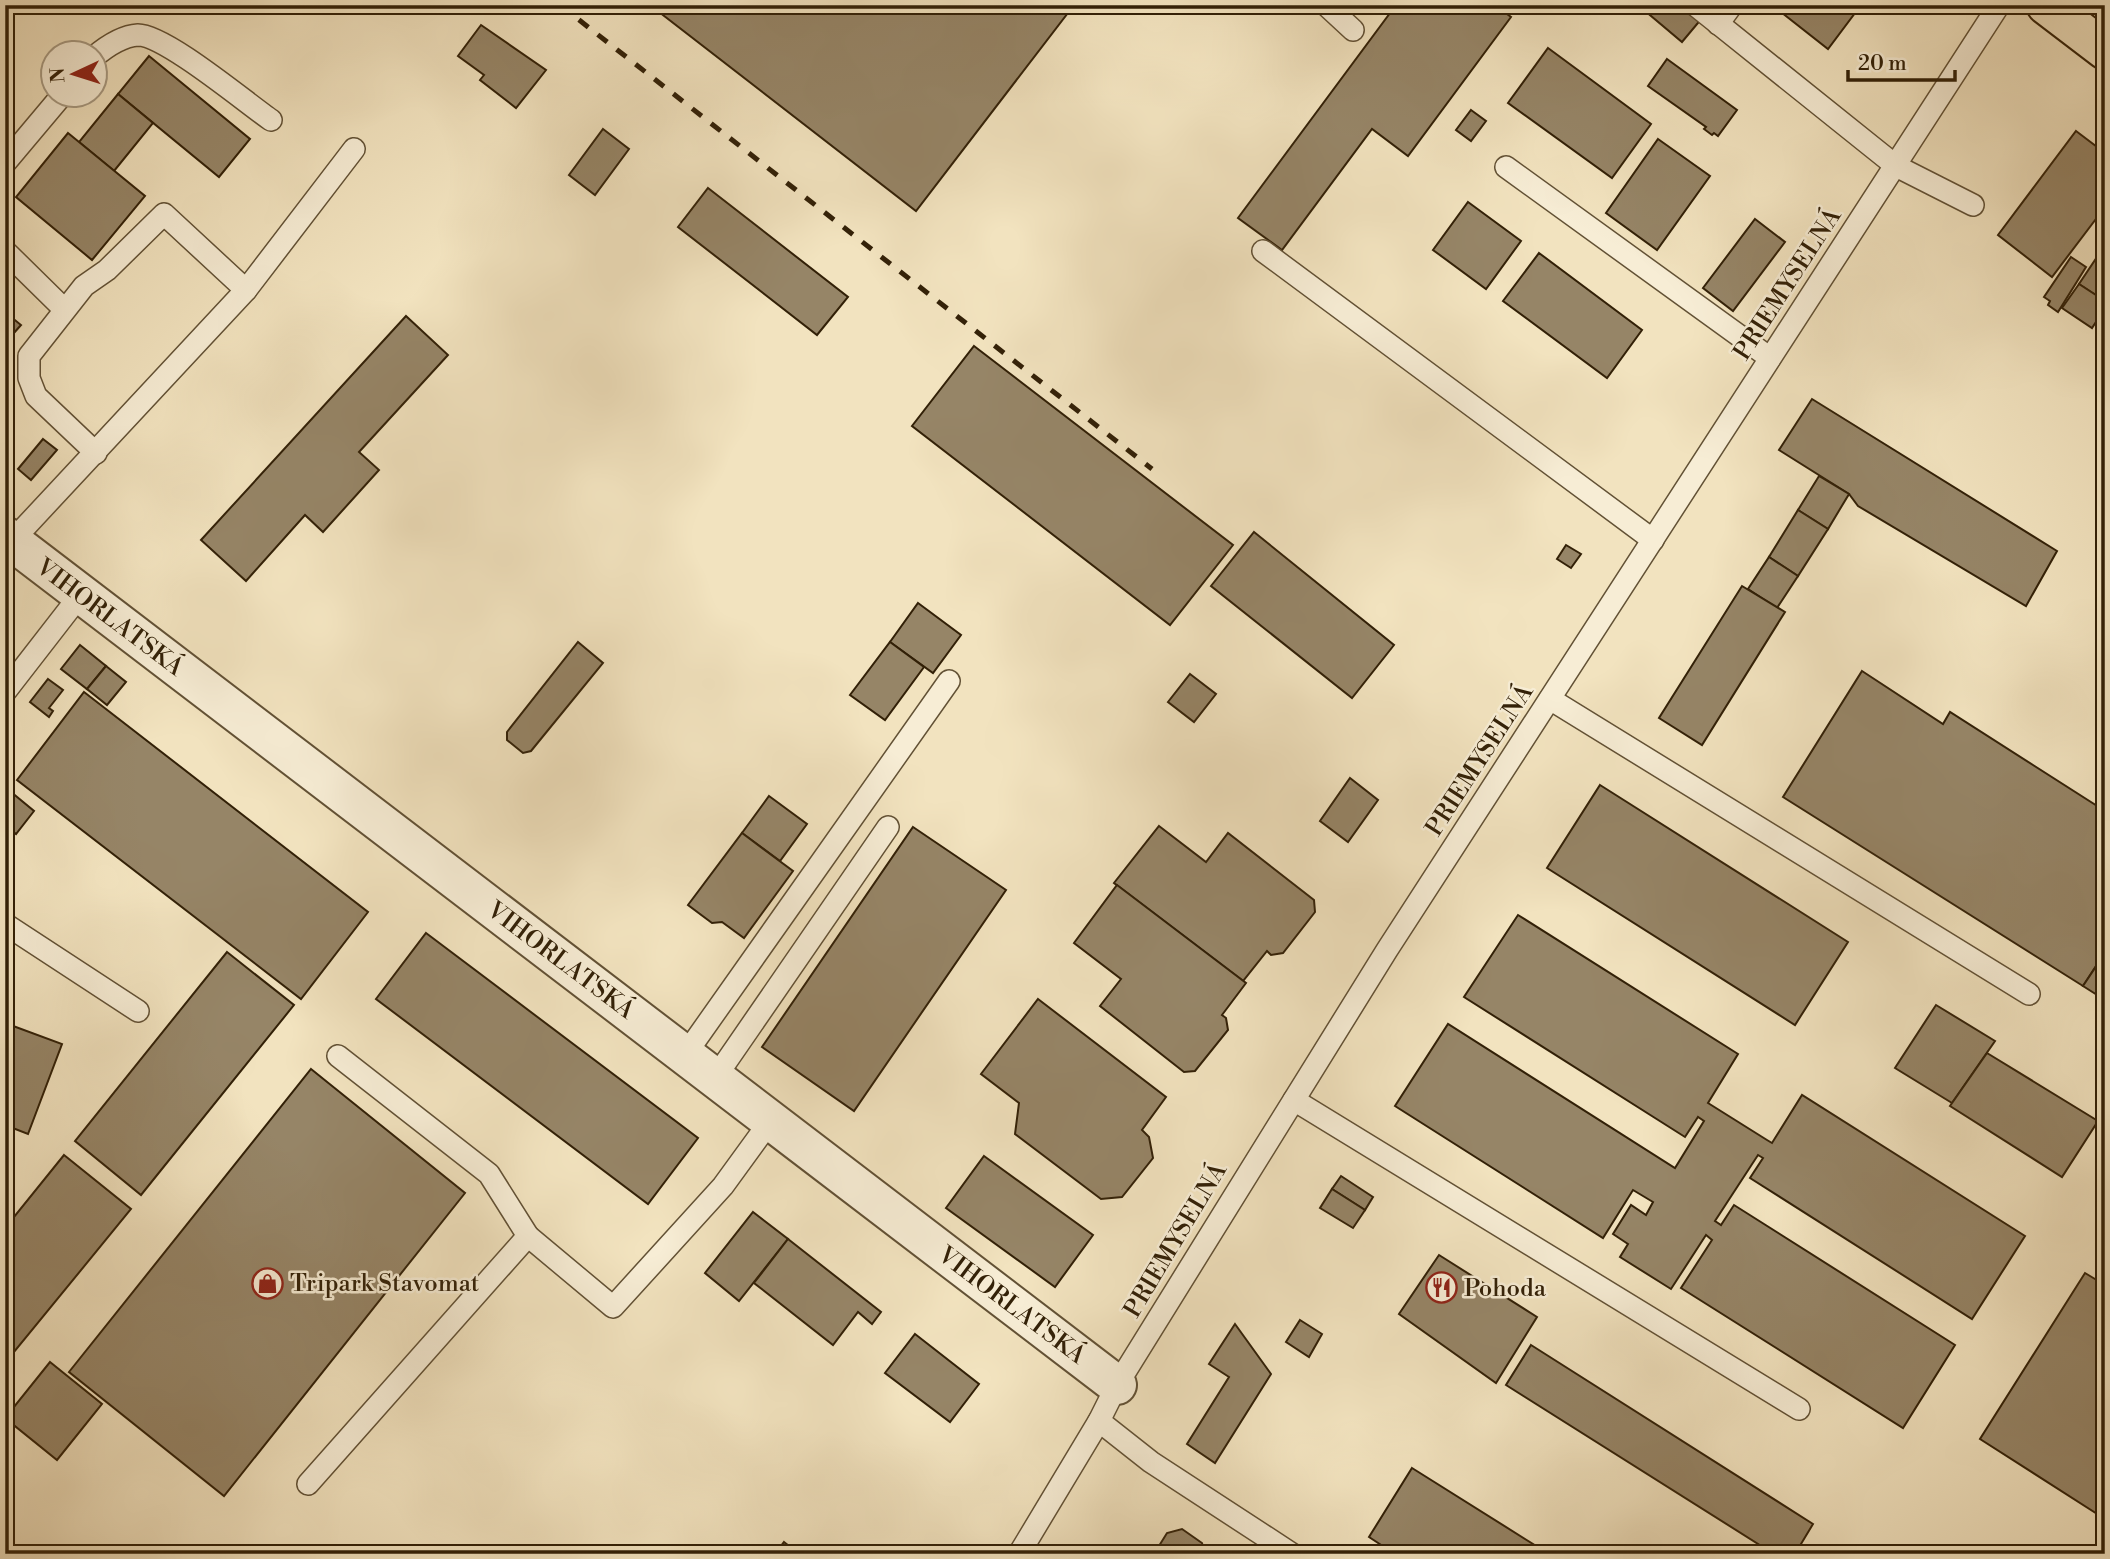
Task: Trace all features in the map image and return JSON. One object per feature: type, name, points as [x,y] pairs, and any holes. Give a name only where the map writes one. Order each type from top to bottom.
[{"type":"main road","points":[[2046,5],[2105,50]]},
{"type":"street","name":"VIHORLATSKÁ","points":[[9,539],[1116,1385]]},
{"type":"lane","points":[[1326,5],[1353,30]]},
{"type":"lane","points":[[1695,5],[1896,166],[1973,205]]},
{"type":"lane","points":[[1718,24],[1732,5]]},
{"type":"lane","name":"PRIEMYSELNÁ","points":[[1019,1554],[1099,1421],[1116,1385],[1294,1100],[1998,5]]},
{"type":"lane","points":[[108,48],[123,38],[141,35],[163,42],[271,120]]},
{"type":"lane","points":[[5,163],[51,108]]},
{"type":"lane","points":[[9,539],[96,453],[246,290],[354,149]]},
{"type":"lane","points":[[1506,167],[1770,358]]},
{"type":"lane","points":[[96,453],[36,397],[29,378],[29,356],[83,286],[107,270],[164,214],[246,290]]},
{"type":"lane","points":[[5,251],[64,309]]},
{"type":"lane","points":[[1263,251],[1653,540]]},
{"type":"lane","points":[[5,692],[80,594]]},
{"type":"lane","points":[[685,1055],[949,681]]},
{"type":"lane","points":[[1550,699],[2029,994]]},
{"type":"lane","points":[[715,1078],[888,827]]},
{"type":"lane","points":[[5,924],[138,1011]]},
{"type":"lane","points":[[338,1056],[489,1174],[528,1236],[613,1307],[723,1186],[771,1120]]},
{"type":"lane","points":[[1294,1100],[1799,1409]]},
{"type":"lane","points":[[308,1483],[528,1236]]},
{"type":"lane","points":[[1099,1421],[1151,1462],[1292,1554]]},
{"type":"building","points":[[650,5],[1074,5],[916,211]]},
{"type":"building","points":[[1396,5],[1495,5],[1511,17],[1408,156],[1372,129],[1282,250],[1238,218]]},
{"type":"building","points":[[1638,5],[1713,5],[1682,42]]},
{"type":"building","points":[[1772,5],[1861,5],[1828,49]]},
{"type":"building","points":[[481,25],[546,70],[516,108],[480,80],[484,75],[458,56]]},
{"type":"building","points":[[1548,48],[1651,124],[1612,178],[1508,103]]},
{"type":"building","points":[[149,56],[250,139],[219,177],[118,94]]},
{"type":"building","points":[[1667,59],[1737,110],[1718,136],[1714,133],[1712,135],[1704,129],[1706,127],[1648,86]]},
{"type":"building","points":[[118,94],[153,123],[114,171],[79,142]]},
{"type":"building","points":[[1471,110],[1486,121],[1471,141],[1456,130]]},
{"type":"building","points":[[603,129],[629,149],[595,195],[569,175]]},
{"type":"building","points":[[2076,131],[2105,153],[2105,207],[2052,277],[1998,235]]},
{"type":"building","points":[[68,133],[145,196],[92,260],[16,197]]},
{"type":"building","points":[[1658,139],[1710,176],[1657,250],[1606,213]]},
{"type":"building","points":[[708,188],[848,297],[817,335],[678,227]]},
{"type":"building","points":[[1468,202],[1521,241],[1486,289],[1433,250]]},
{"type":"building","points":[[1755,219],[1785,242],[1733,311],[1703,288]]},
{"type":"building","points":[[2105,245],[2105,301],[2079,284]]},
{"type":"building","points":[[1539,253],[1642,330],[1607,378],[1503,301]]},
{"type":"building","points":[[2071,257],[2086,267],[2058,312],[2048,305],[2050,301],[2044,297]]},
{"type":"building","points":[[2079,284],[2105,301],[2105,308],[2092,328],[2062,308]]},
{"type":"building","points":[[5,312],[21,325],[5,343]]},
{"type":"building","points":[[406,316],[448,355],[359,452],[379,470],[323,532],[305,515],[246,581],[201,540]]},
{"type":"building","points":[[974,346],[1233,545],[1170,625],[912,426]]},
{"type":"building","points":[[1812,399],[2057,551],[2026,606],[1858,506],[1849,494],[1779,450]]},
{"type":"building","points":[[43,439],[57,450],[31,480],[18,469]]},
{"type":"building","points":[[1819,476],[1849,494],[1828,529],[1798,510]]},
{"type":"building","points":[[1798,510],[1828,529],[1798,576],[1769,557]]},
{"type":"building","points":[[1254,532],[1394,645],[1352,698],[1211,586]]},
{"type":"building","points":[[1566,545],[1581,554],[1571,568],[1557,559]]},
{"type":"building","points":[[1769,557],[1798,576],[1777,608],[1748,589]]},
{"type":"building","points":[[1742,586],[1785,612],[1702,745],[1659,718]]},
{"type":"building","points":[[918,603],[961,635],[933,673],[890,642]]},
{"type":"building","points":[[578,642],[603,663],[531,751],[523,753],[507,740],[507,732]]},
{"type":"building","points":[[890,642],[924,667],[885,720],[850,695]]},
{"type":"building","points":[[80,645],[106,666],[87,689],[61,669]]},
{"type":"building","points":[[106,666],[126,682],[107,705],[87,689]]},
{"type":"building","points":[[1862,671],[1943,724],[1950,712],[2105,811],[2105,952],[2083,986],[1783,797]]},
{"type":"building","points":[[1190,674],[1216,694],[1194,722],[1168,702]]},
{"type":"building","points":[[48,679],[63,690],[49,708],[53,711],[49,717],[30,702]]},
{"type":"building","points":[[84,692],[368,912],[301,999],[17,780]]},
{"type":"building","points":[[1350,778],[1378,800],[1348,842],[1320,821]]},
{"type":"building","points":[[1600,785],[1848,942],[1795,1025],[1547,868]]},
{"type":"building","points":[[5,787],[34,811],[16,834],[5,825]]},
{"type":"building","points":[[769,796],[807,824],[780,861],[742,833]]},
{"type":"building","points":[[1159,826],[1206,862],[1228,833],[1314,900],[1315,912],[1283,953],[1271,955],[1267,951],[1243,981],[1114,883]]},
{"type":"building","points":[[913,827],[1006,890],[854,1111],[762,1047]]},
{"type":"building","points":[[742,833],[793,871],[744,938],[722,922],[712,923],[688,905]]},
{"type":"building","points":[[1117,885],[1246,983],[1222,1015],[1226,1018],[1228,1030],[1195,1071],[1184,1072],[1100,1006],[1121,979],[1074,943]]},
{"type":"building","points":[[1518,915],[1738,1054],[1708,1103],[1772,1143],[1802,1095],[2025,1236],[1972,1319],[1750,1178],[1763,1158],[1758,1155],[1715,1221],[1721,1225],[1734,1205],[1955,1345],[1903,1428],[1681,1288],[1712,1240],[1706,1235],[1671,1289],[1620,1257],[1628,1244],[1613,1234],[1631,1205],[1646,1215],[1653,1202],[1633,1190],[1603,1238],[1395,1106],[1448,1024],[1675,1168],[1704,1121],[1698,1117],[1685,1137],[1464,997]]},
{"type":"building","points":[[426,933],[698,1138],[648,1204],[376,999]]},
{"type":"building","points":[[227,952],[294,1005],[141,1195],[75,1141]]},
{"type":"building","points":[[2105,953],[2105,1000],[2083,986]]},
{"type":"building","points":[[1038,999],[1166,1097],[1142,1130],[1149,1137],[1153,1158],[1122,1197],[1101,1199],[1015,1134],[1019,1103],[981,1074]]},
{"type":"building","points":[[1936,1005],[1995,1041],[1952,1103],[1895,1068]]},
{"type":"building","points":[[5,1023],[62,1044],[28,1134],[5,1125]]},
{"type":"building","points":[[1987,1053],[2098,1121],[2062,1177],[1950,1106]]},
{"type":"building","name":"Tripark Stavomat","points":[[311,1069],[465,1193],[224,1496],[69,1372]]},
{"type":"building","points":[[64,1155],[131,1209],[5,1363],[5,1228]]},
{"type":"building","points":[[984,1156],[1093,1235],[1055,1287],[946,1208]]},
{"type":"building","points":[[1341,1176],[1373,1197],[1365,1210],[1332,1189]]},
{"type":"building","points":[[1332,1189],[1365,1210],[1353,1228],[1320,1208]]},
{"type":"building","points":[[753,1212],[788,1239],[739,1301],[705,1273]]},
{"type":"building","points":[[788,1239],[881,1312],[872,1324],[858,1312],[833,1345],[754,1283]]},
{"type":"building","points":[[1439,1255],[1537,1317],[1496,1383],[1399,1314]]},
{"type":"building","points":[[2085,1273],[2105,1285],[2105,1519],[1980,1439]]},
{"type":"building","points":[[1300,1320],[1322,1334],[1309,1357],[1286,1342]]},
{"type":"building","points":[[1235,1324],[1271,1374],[1215,1463],[1187,1444],[1229,1377],[1209,1364]]},
{"type":"building","points":[[915,1334],[979,1384],[950,1422],[885,1373]]},
{"type":"building","points":[[1531,1345],[1813,1524],[1795,1554],[1784,1548],[1781,1554],[1774,1554],[1506,1385]]},
{"type":"building","points":[[50,1362],[102,1404],[57,1460],[5,1418]]},
{"type":"building","points":[[1412,1468],[1549,1554],[1395,1554],[1369,1537]]},
{"type":"building","points":[[1182,1529],[1202,1543],[1205,1554],[1154,1554],[1167,1533]]},
{"type":"building","points":[[784,1542],[799,1554],[775,1554]]},
{"type":"railway","points":[[560,5],[1152,469]]},
{"type":"place","name":"Tripark Stavomat","points":[[267,1283]]},
{"type":"place","name":"Pohoda","points":[[1441,1288]]}]
